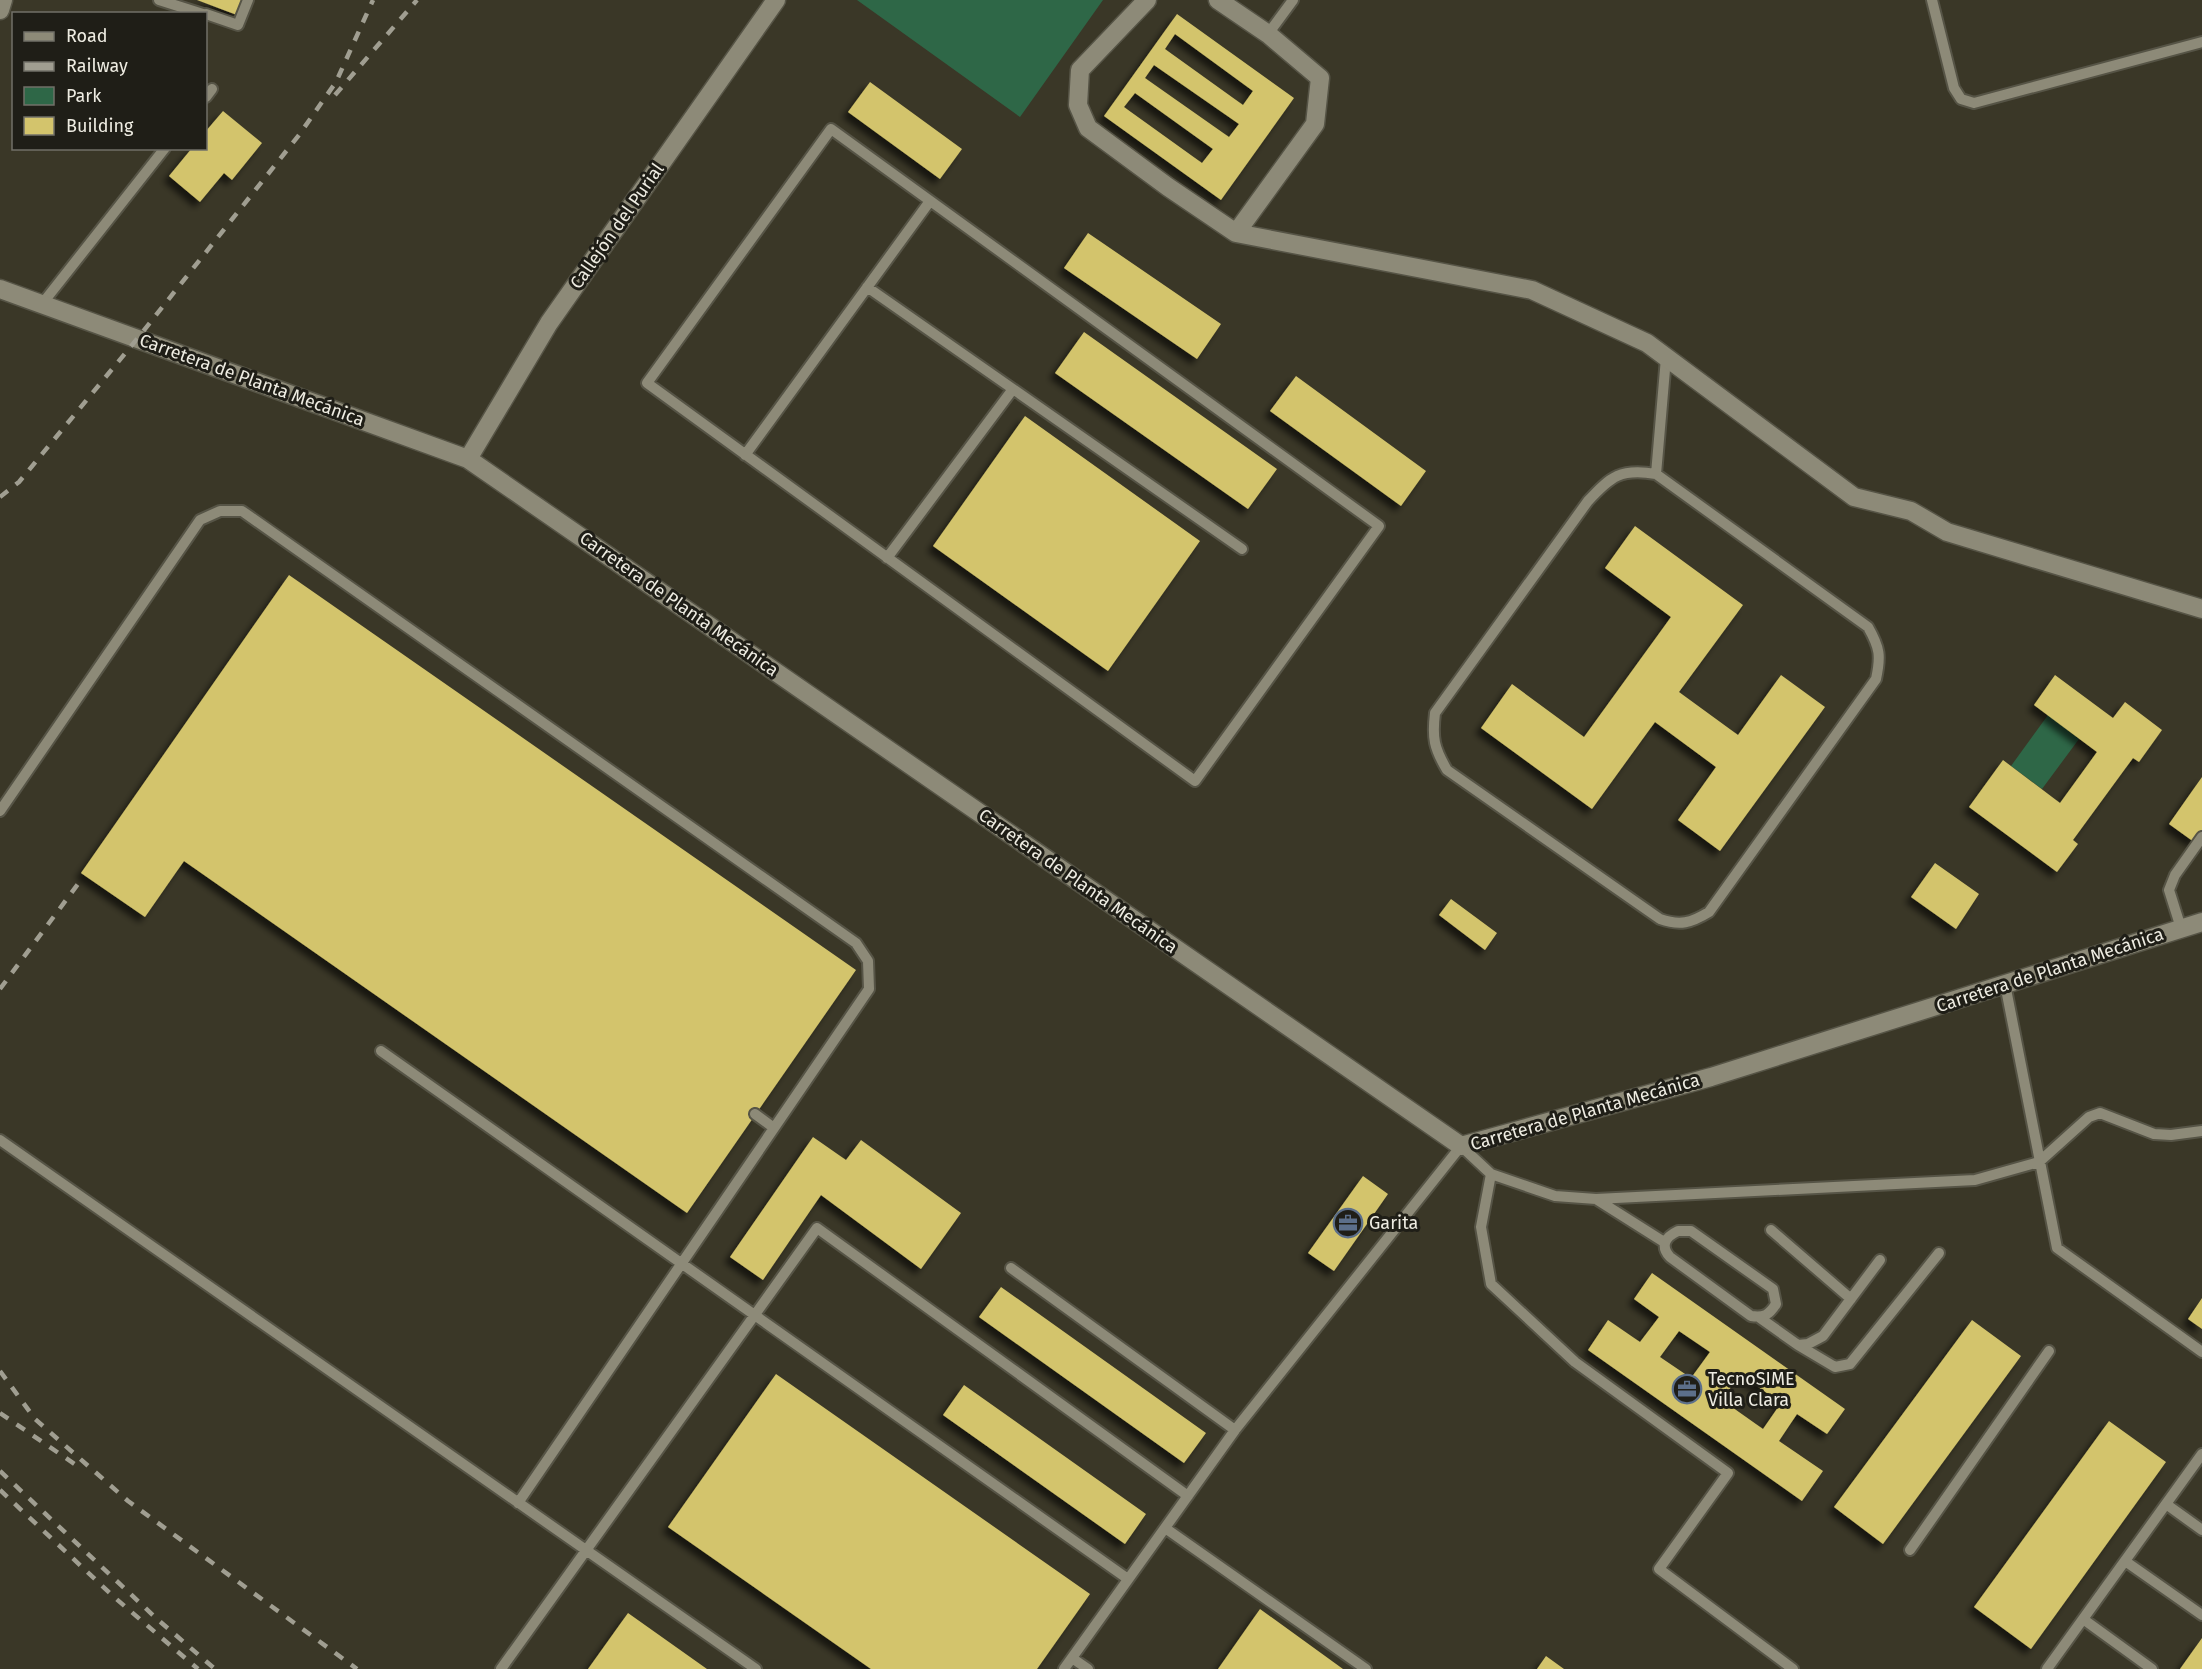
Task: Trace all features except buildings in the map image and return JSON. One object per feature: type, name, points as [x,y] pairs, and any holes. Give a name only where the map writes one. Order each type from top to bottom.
[{"type":"street","points":[[0,10],[3,0]]},
{"type":"street","name":"Callejón del Purial","points":[[468,459],[549,323],[776,0]]},
{"type":"street","points":[[1147,0],[1080,70],[1078,105],[1088,128],[1168,187],[1236,233],[1532,290],[1647,343],[1854,497],[1911,511],[1947,532],[2202,609]]},
{"type":"street","points":[[1218,0],[1268,34],[1320,78],[1315,124],[1236,233]]},
{"type":"street","name":"Carretera de Planta Mecánica","points":[[0,289],[468,459],[1461,1146],[1711,1077],[2202,922]]},
{"type":"lane","points":[[207,15],[238,25],[248,0]]},
{"type":"lane","points":[[1268,34],[1293,0]]},
{"type":"lane","points":[[1932,0],[1954,88],[1961,99],[1974,102],[2202,42]]},
{"type":"lane","points":[[163,1],[198,12]]},
{"type":"lane","points":[[831,129],[1379,526],[1195,781],[745,455],[646,383],[831,129]]},
{"type":"lane","points":[[42,304],[163,150]]},
{"type":"lane","points":[[745,455],[930,201]]},
{"type":"lane","points":[[867,287],[1242,549]]},
{"type":"lane","points":[[1656,474],[1666,358]]},
{"type":"lane","points":[[887,558],[1013,389]]},
{"type":"lane","points":[[1637,471],[1656,474],[1868,627],[1877,643],[1880,660],[1876,679],[1709,912],[1694,921],[1674,924],[1660,919],[1447,770],[1436,751],[1433,731],[1435,713],[1588,501],[1604,484],[1619,474],[1637,471]]},
{"type":"lane","points":[[0,811],[200,520],[220,511],[243,511],[856,943],[868,961],[869,989],[518,1503]]},
{"type":"lane","points":[[2181,928],[2169,890],[2175,875],[2202,837]]},
{"type":"lane","points":[[2005,984],[2057,1248],[2202,1352]]},
{"type":"lane","points":[[381,1051],[1128,1580]]},
{"type":"lane","points":[[1064,1669],[1235,1430],[1461,1146],[1491,1174],[1555,1196],[1596,1199],[1976,1180],[2039,1162],[2089,1117],[2100,1113],[2154,1134],[2171,1136],[2202,1131]]},
{"type":"lane","points":[[755,1114],[774,1128]]},
{"type":"lane","points":[[0,1140],[756,1669]]},
{"type":"lane","points":[[1491,1174],[1481,1227],[1491,1284],[1575,1362],[1728,1473],[1659,1569],[1793,1669]]},
{"type":"lane","points":[[1596,1199],[1664,1242]]},
{"type":"lane","points":[[501,1669],[817,1228],[1188,1496]]},
{"type":"lane","points":[[1770,1230],[1851,1299]]},
{"type":"lane","points":[[1760,1318],[1770,1313],[1776,1304],[1773,1289],[1691,1231],[1677,1231],[1669,1236],[1664,1242],[1665,1251],[1670,1257],[1751,1316],[1760,1318],[1798,1345],[1835,1367],[1850,1364],[1939,1253]]},
{"type":"lane","points":[[1798,1345],[1808,1344],[1823,1336],[1880,1260]]},
{"type":"lane","points":[[1011,1268],[1235,1430]]},
{"type":"lane","points":[[1910,1550],[2049,1351]]},
{"type":"lane","points":[[2047,1669],[2202,1455]]},
{"type":"lane","points":[[2166,1504],[2202,1530]]},
{"type":"lane","points":[[1166,1528],[1366,1669]]},
{"type":"lane","points":[[2125,1561],[2202,1615]]},
{"type":"lane","points":[[2083,1619],[2152,1669]]},
{"type":"lane","points":[[1072,1658],[1088,1669]]},
{"type":"green space","points":[[857,0],[1103,0],[1020,117]]},
{"type":"green space","points":[[2048,715],[2079,739],[2042,789],[2011,766]]},
{"type":"railway","points":[[0,497],[19,482],[137,339],[299,135],[336,82],[373,0]]},
{"type":"railway","points":[[335,95],[417,0]]},
{"type":"railway","points":[[0,989],[78,884]]},
{"type":"railway","points":[[0,1371],[35,1419],[128,1501],[357,1669]]},
{"type":"railway","points":[[0,1413],[79,1467]]},
{"type":"railway","points":[[0,1471],[157,1619],[215,1669]]},
{"type":"railway","points":[[0,1490],[114,1597],[198,1669]]},
{"type":"place","name":"Garita","points":[[1348,1223]]},
{"type":"place","name":"TecnoSIME Villa Clara","points":[[1687,1389]]}]
